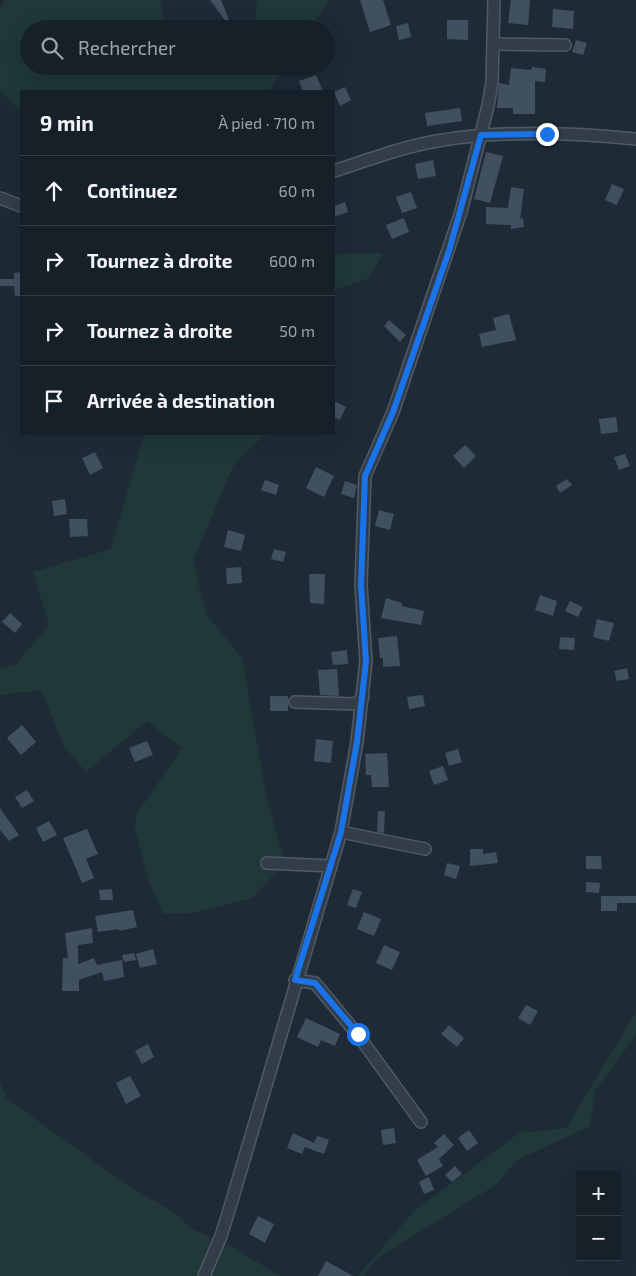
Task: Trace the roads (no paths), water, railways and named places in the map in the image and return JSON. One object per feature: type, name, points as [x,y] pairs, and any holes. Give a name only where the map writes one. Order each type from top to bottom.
[{"type":"street","points":[[204,1276],[221,1236],[233,1199],[295,980],[341,832],[351,780],[363,697],[365,624],[361,585],[365,476],[393,412],[449,251],[481,135],[492,82],[494,0]]},
{"type":"street","points":[[494,44],[565,45]]},
{"type":"street","points":[[335,171],[436,141],[481,135],[547,134],[636,139]]},
{"type":"street","points":[[0,198],[20,206]]},
{"type":"street","points":[[295,702],[356,704],[363,697]]},
{"type":"street","points":[[341,832],[424,849]]},
{"type":"street","points":[[267,863],[331,866]]},
{"type":"street","points":[[295,980],[315,983],[358,1034],[421,1122]]}]
